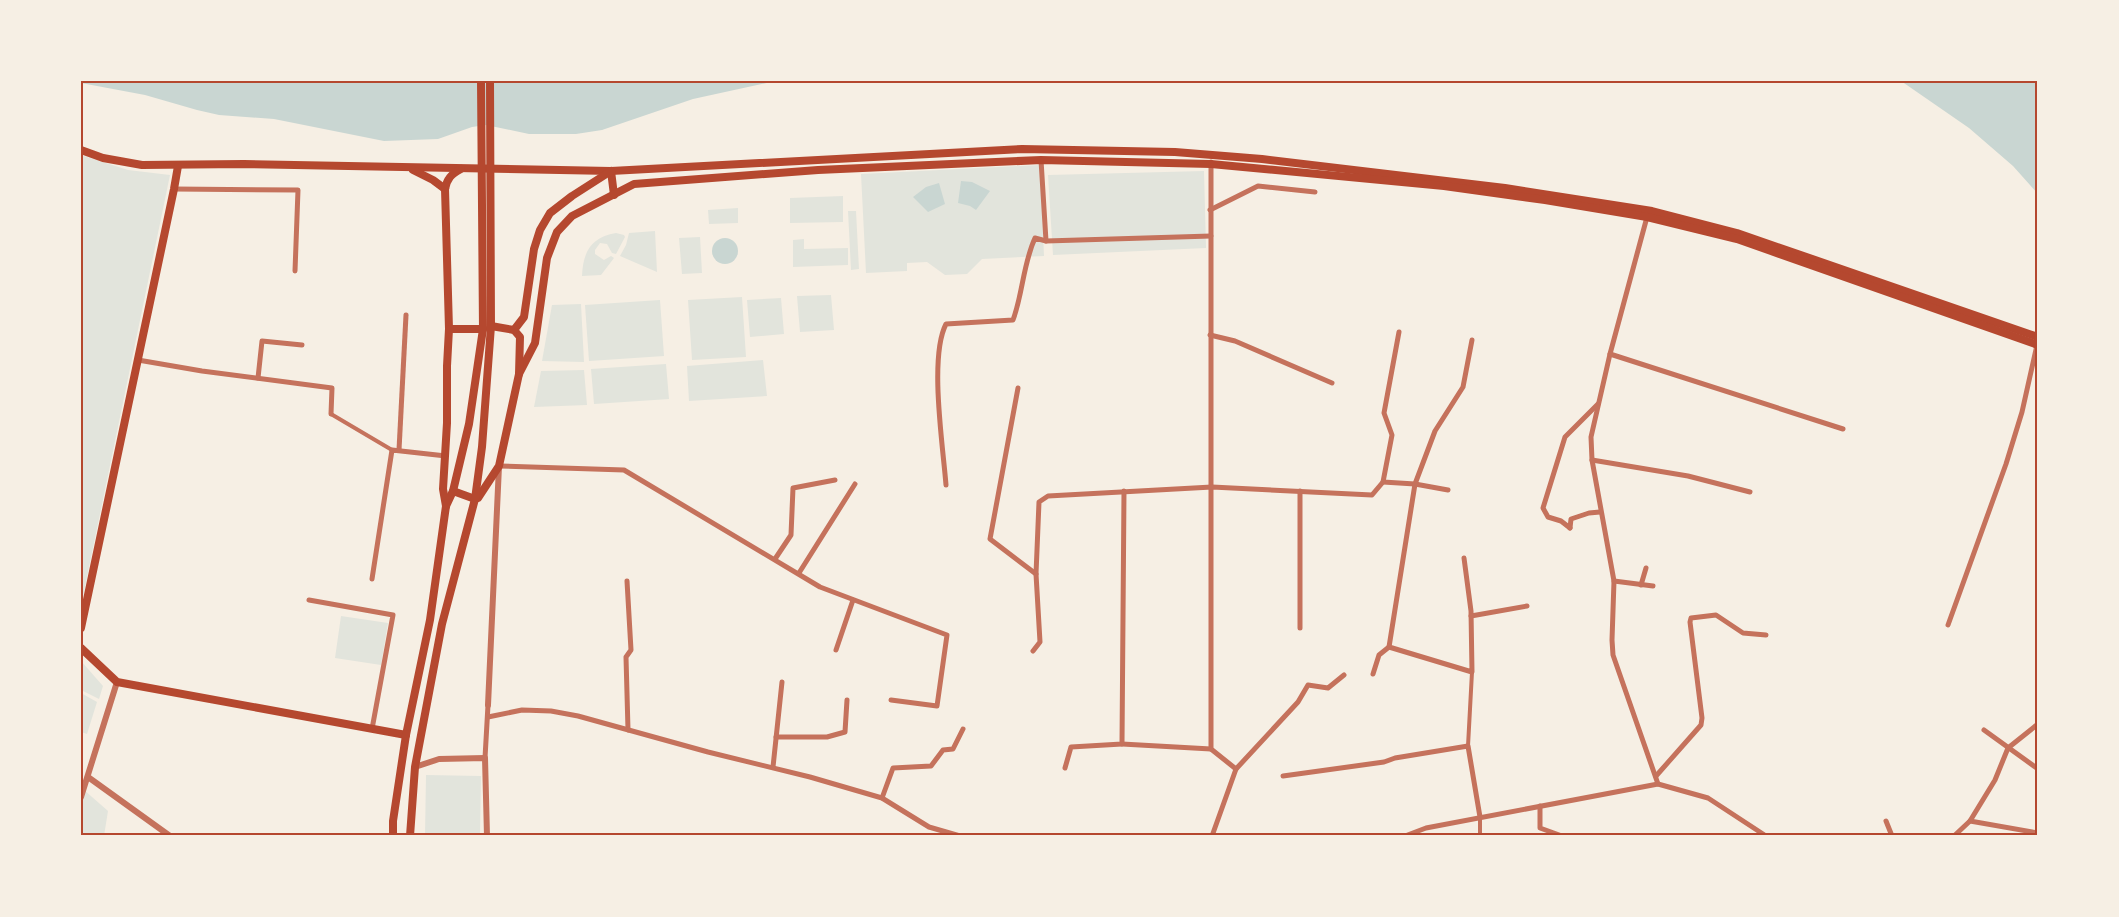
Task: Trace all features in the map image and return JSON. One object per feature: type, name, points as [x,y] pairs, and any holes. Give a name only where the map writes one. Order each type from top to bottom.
[{"type":"main road","points":[[410,836],[415,767],[442,624],[474,499],[482,447],[487,328],[482,81]]},
{"type":"main road","points":[[486,196],[490,81]]},
{"type":"main road","points":[[81,150],[103,158],[142,165],[244,164],[611,171],[1022,149],[1211,154],[1448,180],[1661,213],[1737,233],[2038,343]]},
{"type":"main road","points":[[519,374],[535,343],[547,258],[557,232],[572,216],[633,184],[818,170],[1041,160],[1211,164],[1444,186],[1647,217],[1737,239],[2038,343]]},
{"type":"main road","points":[[81,628],[178,166]]},
{"type":"main road","points":[[406,168],[433,180],[445,189]]},
{"type":"main road","points":[[446,506],[443,489],[449,329],[445,189],[447,180],[462,168]]},
{"type":"main road","points":[[611,171],[614,195]]},
{"type":"main road","points":[[514,330],[524,317],[534,249],[540,230],[550,213],[611,171]]},
{"type":"main road","points":[[393,836],[393,821],[406,735],[430,620],[446,506],[453,491],[469,424],[487,328]]},
{"type":"main road","points":[[449,329],[514,330]]},
{"type":"main road","points":[[453,491],[474,499],[481,496],[499,466],[519,374],[521,340],[514,330]]},
{"type":"main road","points":[[81,648],[117,682],[406,735]]},
{"type":"street","points":[[1211,154],[1211,749]]},
{"type":"street","points":[[1041,160],[1046,241]]},
{"type":"street","points":[[1210,210],[1257,186],[1315,192]]},
{"type":"street","points":[[174,189],[298,190],[295,271]]},
{"type":"street","points":[[1647,217],[1610,354],[1591,437],[1600,512],[1614,581],[1613,655],[1658,784]]},
{"type":"street","points":[[946,485],[939,394],[938,348],[942,332],[946,324],[1013,320],[1019,303],[1029,251],[1035,238],[1046,241],[1211,236]]},
{"type":"street","points":[[399,450],[406,315]]},
{"type":"street","points":[[1033,651],[1040,642],[1036,574],[1039,502],[1048,495],[1212,487],[1372,495],[1383,482],[1392,435],[1384,413],[1400,332]]},
{"type":"street","points":[[1210,335],[1235,341],[1332,383]]},
{"type":"street","points":[[1373,674],[1378,655],[1389,646],[1415,484],[1435,431],[1463,387],[1472,340]]},
{"type":"street","points":[[258,378],[262,341],[302,345]]},
{"type":"street","points":[[1948,625],[2006,464],[2022,412],[2038,343]]},
{"type":"street","points":[[1610,354],[1843,429]]},
{"type":"street","points":[[138,360],[332,388],[330,414],[392,450],[446,456]]},
{"type":"street","points":[[1018,388],[990,539],[1036,574]]},
{"type":"street","points":[[1598,404],[1565,436],[1543,508],[1548,517],[1561,521],[1570,528],[1571,519],[1588,513],[1600,512]]},
{"type":"street","points":[[372,579],[392,450]]},
{"type":"street","points":[[1592,460],[1688,476],[1750,492]]},
{"type":"street","points":[[487,836],[485,758],[499,466],[624,470],[820,587],[946,635],[937,706],[891,700]]},
{"type":"street","points":[[775,559],[791,535],[793,488],[835,480]]},
{"type":"street","points":[[1383,482],[1415,484],[1448,490]]},
{"type":"street","points":[[799,573],[855,484]]},
{"type":"street","points":[[1300,491],[1300,628]]},
{"type":"street","points":[[1122,744],[1124,492]]},
{"type":"street","points":[[1464,558],[1472,616],[1468,746],[1480,818],[1480,836]]},
{"type":"street","points":[[1641,585],[1647,568]]},
{"type":"street","points":[[627,581],[631,650],[626,657],[628,730]]},
{"type":"street","points":[[1614,581],[1653,586]]},
{"type":"street","points":[[309,600],[393,615],[372,729]]},
{"type":"street","points":[[836,650],[853,600]]},
{"type":"street","points":[[1472,616],[1527,606]]},
{"type":"street","points":[[1656,776],[1701,725],[1702,718],[1689,622],[1691,618],[1716,615],[1743,633],[1766,635]]},
{"type":"street","points":[[1389,646],[1472,672]]},
{"type":"street","points":[[1212,836],[1236,769],[1298,702],[1308,686],[1328,688],[1344,675]]},
{"type":"street","points":[[81,797],[117,682]]},
{"type":"street","points":[[773,767],[782,682]]},
{"type":"street","points":[[776,737],[816,738],[845,732],[847,700]]},
{"type":"street","points":[[488,717],[522,710],[552,711],[578,716],[882,798],[929,827],[960,836]]},
{"type":"street","points":[[1954,836],[1970,821],[1995,780],[2008,748],[2038,724]]},
{"type":"street","points":[[882,798],[893,768],[930,766],[943,750],[953,749],[963,729]]},
{"type":"street","points":[[1984,730],[2038,769]]},
{"type":"street","points":[[1065,768],[1071,747],[1122,744],[1211,749],[1236,769]]},
{"type":"street","points":[[1283,776],[1384,762],[1395,758],[1468,746]]},
{"type":"street","points":[[415,767],[439,759],[485,758]]},
{"type":"street","points":[[88,777],[170,836]]},
{"type":"street","points":[[1406,836],[1426,828],[1658,784],[1708,798],[1766,836]]},
{"type":"street","points":[[1540,806],[1540,828],[1562,836]]},
{"type":"street","points":[[1886,821],[1892,836]]},
{"type":"street","points":[[1970,821],[2038,833]]},
{"type":"shaded area","points":[[81,81],[776,81],[693,99],[602,130],[576,134],[529,134],[486,125],[472,127],[438,139],[384,141],[274,119],[219,115],[145,95],[81,83]]},
{"type":"shaded area","points":[[1901,81],[2038,81],[2038,194],[2013,166],[1969,128]]},
{"type":"shaded area","points":[[81,155],[128,170],[170,175],[81,606]]},
{"type":"shaded area","points":[[1040,165],[1044,256],[982,259],[967,274],[945,275],[927,262],[907,263],[907,271],[866,273],[861,174]]},
{"type":"shaded area","points":[[1204,171],[1206,248],[1053,255],[1048,175]]},
{"type":"shaded area","points":[[961,181],[972,182],[990,191],[976,210],[958,203]]},
{"type":"shaded area","points":[[939,183],[945,204],[928,212],[913,197],[926,187]]},
{"type":"shaded area","points":[[843,196],[843,222],[790,223],[790,198]]},
{"type":"shaded area","points":[[738,208],[738,223],[709,224],[708,210]]},
{"type":"shaded area","points":[[848,211],[856,211],[859,269],[851,270]]},
{"type":"shaded area","points":[[655,231],[657,272],[620,256],[629,233]]},
{"type":"shaded area","points":[[616,233],[625,237],[616,254],[612,253],[607,244],[600,243],[595,250],[595,254],[604,260],[611,256],[614,258],[601,275],[582,276],[584,260],[590,247],[600,238]]},
{"type":"shaded area","points":[[700,237],[702,273],[682,274],[679,238]]},
{"type":"shaded area","points":[[725,238],[734,242],[738,251],[734,260],[725,264],[716,260],[712,251],[716,242]]},
{"type":"shaded area","points":[[804,239],[804,249],[848,248],[848,265],[793,267],[793,240]]},
{"type":"shaded area","points":[[831,295],[834,330],[800,332],[797,296]]},
{"type":"shaded area","points":[[742,297],[746,357],[692,360],[688,300]]},
{"type":"shaded area","points":[[781,298],[784,334],[750,337],[747,300]]},
{"type":"shaded area","points":[[660,300],[664,356],[589,361],[585,305]]},
{"type":"shaded area","points":[[581,304],[584,362],[542,361],[552,305]]},
{"type":"shaded area","points":[[763,360],[767,396],[689,401],[687,366]]},
{"type":"shaded area","points":[[666,364],[669,399],[594,404],[591,369]]},
{"type":"shaded area","points":[[584,370],[587,405],[534,407],[541,371]]},
{"type":"shaded area","points":[[341,616],[388,623],[381,665],[335,658]]},
{"type":"shaded area","points":[[81,661],[103,686],[99,699],[81,690]]},
{"type":"shaded area","points":[[81,693],[97,702],[87,734],[81,732]]},
{"type":"shaded area","points":[[426,775],[481,776],[480,836],[425,836]]},
{"type":"shaded area","points":[[84,790],[108,811],[104,836],[81,836],[81,798]]}]
